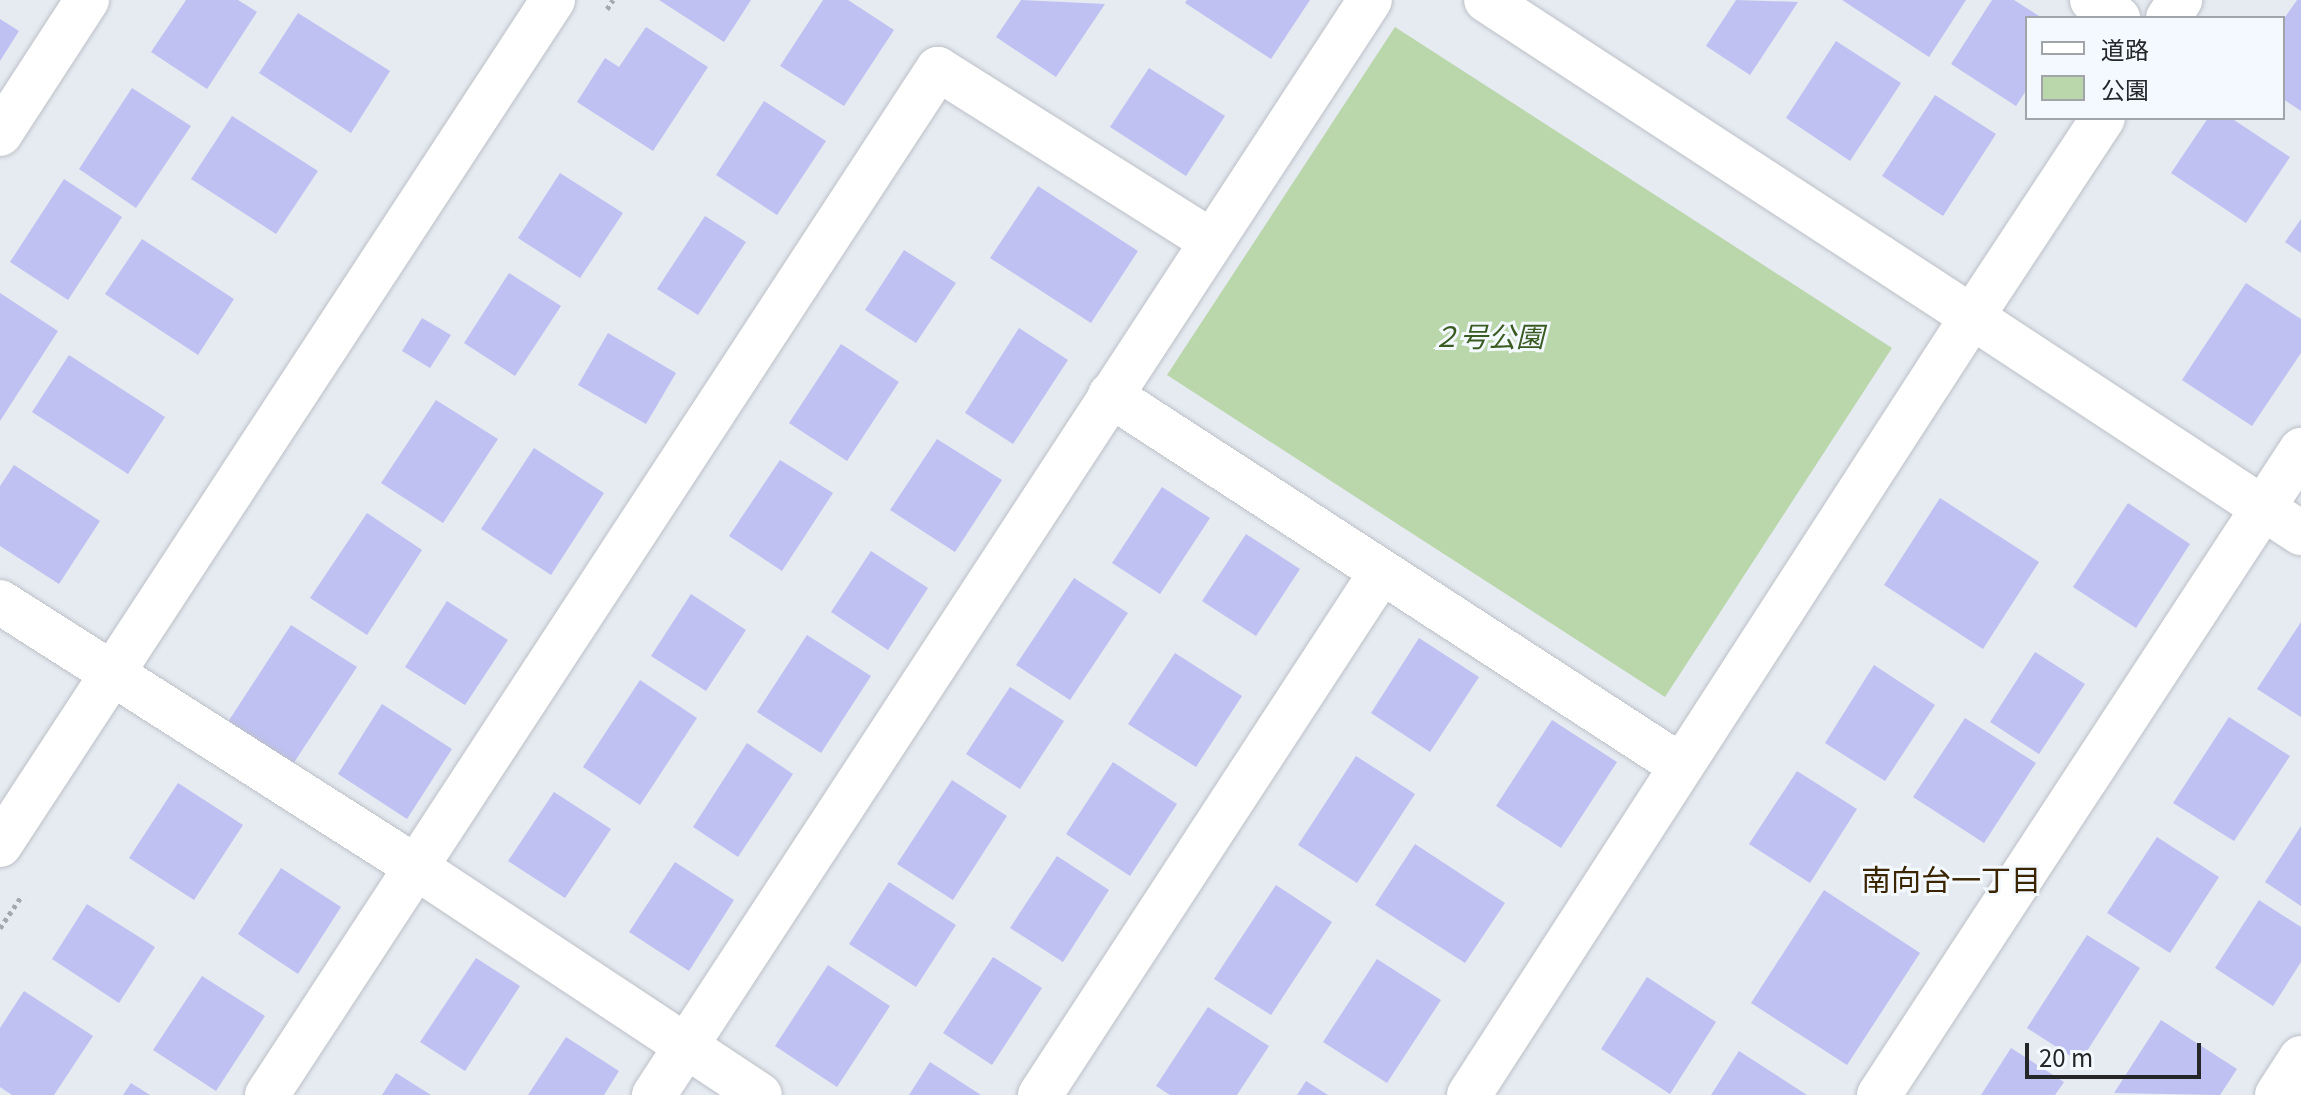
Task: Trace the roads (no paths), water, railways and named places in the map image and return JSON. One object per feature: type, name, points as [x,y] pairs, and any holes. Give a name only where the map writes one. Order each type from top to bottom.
[{"type":"street","points":[[0,134],[87,0]]},
{"type":"street","points":[[0,845],[553,0]]},
{"type":"street","points":[[654,1095],[1370,0]]},
{"type":"street","points":[[1486,0],[2301,533]]},
{"type":"street","points":[[2092,0],[2115,16]]},
{"type":"street","points":[[267,1095],[938,69],[1211,241]]},
{"type":"street","points":[[1469,1095],[2102,120]]},
{"type":"street","points":[[1110,395],[1380,574],[1681,766]]},
{"type":"street","points":[[1879,1095],[2301,450]]},
{"type":"street","points":[[1040,1095],[1380,574]]},
{"type":"street","points":[[0,602],[417,868],[760,1095]]},
{"type":"street","points":[[2277,1095],[2301,1058]]},
{"type":"district","name":"南向台一丁目","points":[[1951,878]]},
{"type":"park label","name":"２号公園","points":[[1488,335]]}]
